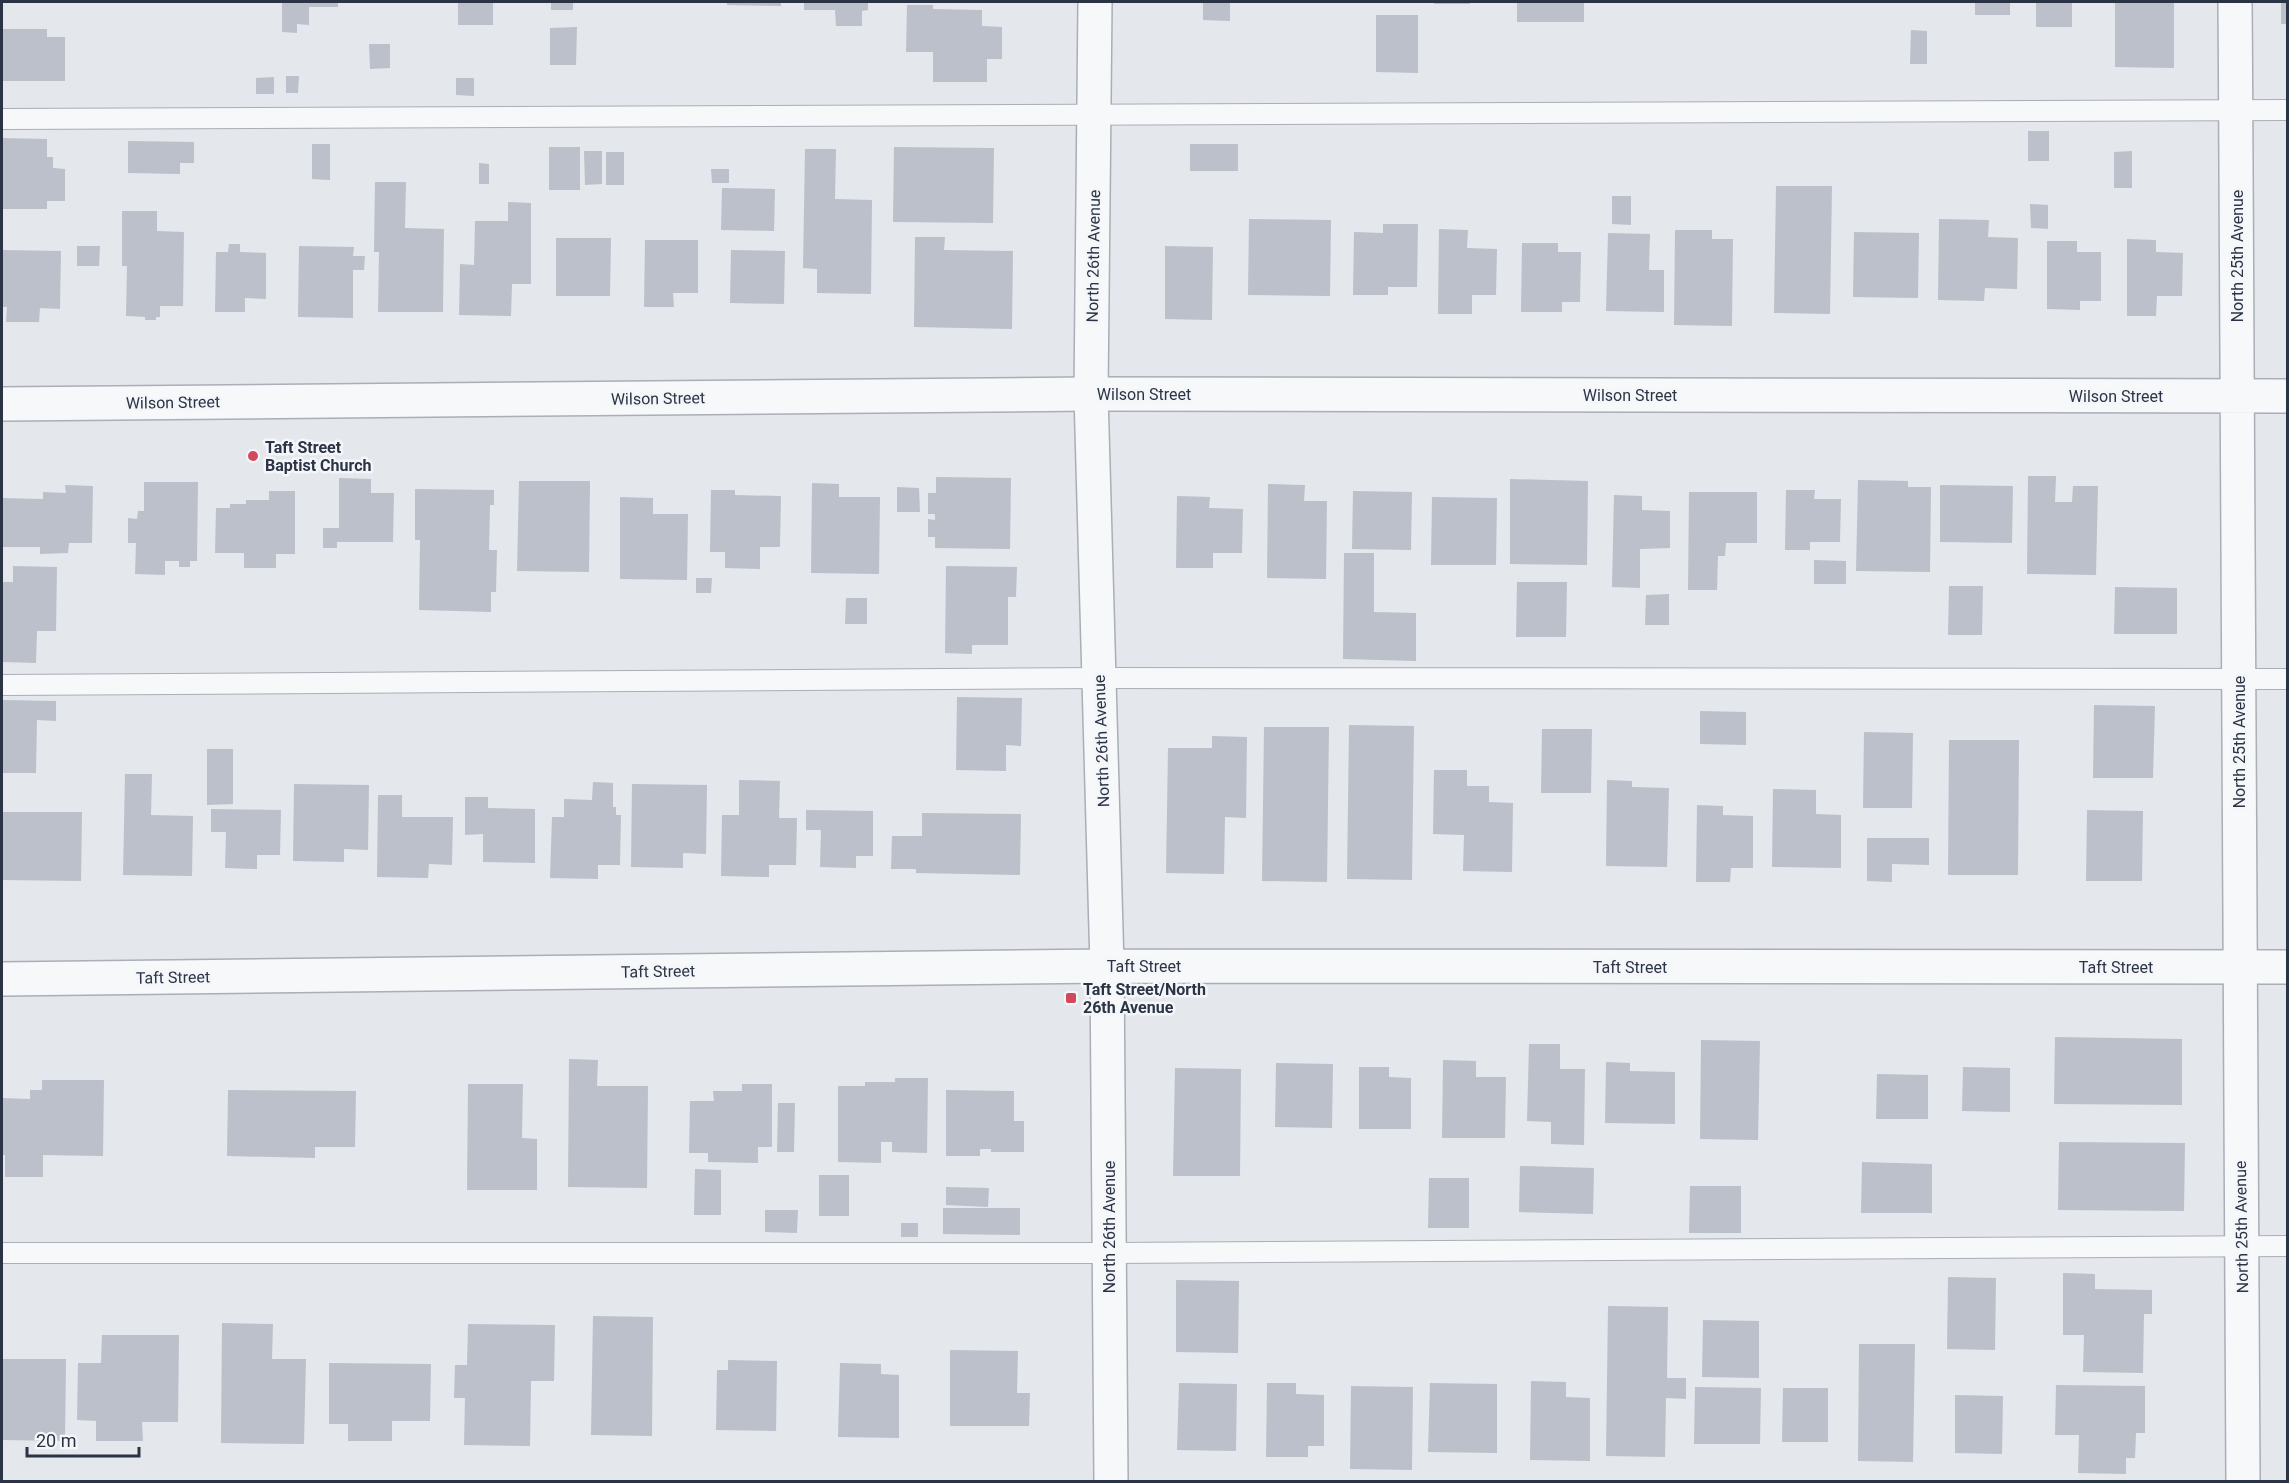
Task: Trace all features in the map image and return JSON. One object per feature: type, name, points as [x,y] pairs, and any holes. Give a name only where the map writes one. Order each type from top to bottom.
[{"type":"street","name":"North 26th Avenue","points":[[1095,2],[1091,394],[1107,966],[1111,1482]]},
{"type":"street","name":"North 25th Avenue","points":[[2235,2],[2238,967],[2243,1482]]},
{"type":"street","name":"Wilson Street","points":[[2,404],[1091,394],[2288,396]]},
{"type":"street","name":"Taft Street","points":[[2,979],[1107,966],[2288,967]]},
{"type":"lane","points":[[2,119],[2288,110]]},
{"type":"lane","points":[[2,685],[1100,678],[2288,679]]},
{"type":"lane","points":[[2,1253],[1110,1253],[2288,1246]]},
{"type":"building","points":[[282,2],[338,2],[338,7],[309,7],[309,25],[297,24],[297,33],[282,32]]},
{"type":"building","points":[[458,2],[493,2],[493,25],[458,25]]},
{"type":"building","points":[[551,2],[573,2],[573,10],[551,10]]},
{"type":"building","points":[[727,2],[781,2],[781,6],[727,5]]},
{"type":"building","points":[[804,2],[868,2],[868,10],[862,11],[862,26],[836,26],[835,10],[804,10]]},
{"type":"building","points":[[1203,2],[1230,2],[1230,21],[1203,20]]},
{"type":"building","points":[[1434,2],[1470,2],[1470,4],[1434,4]]},
{"type":"building","points":[[1517,2],[1584,2],[1584,22],[1517,22]]},
{"type":"building","points":[[1975,2],[2010,2],[2010,15],[1975,15]]},
{"type":"building","points":[[2036,2],[2072,2],[2072,27],[2036,27]]},
{"type":"building","points":[[2281,2],[2288,2],[2288,24],[2281,24]]},
{"type":"building","points":[[2115,3],[2174,3],[2174,68],[2115,67]]},
{"type":"building","points":[[907,5],[933,5],[933,9],[982,10],[982,26],[1002,27],[1002,59],[987,59],[987,82],[933,82],[933,52],[906,52]]},
{"type":"building","points":[[1376,15],[1418,15],[1418,73],[1376,72]]},
{"type":"building","points":[[577,27],[576,65],[550,65],[550,28]]},
{"type":"building","points":[[2,29],[47,29],[47,37],[65,37],[65,81],[2,81]]},
{"type":"building","points":[[1911,30],[1927,31],[1927,64],[1910,64]]},
{"type":"building","points":[[369,44],[390,44],[390,68],[370,69]]},
{"type":"building","points":[[286,76],[299,76],[298,93],[286,93]]},
{"type":"building","points":[[274,77],[274,94],[256,94],[256,78]]},
{"type":"building","points":[[456,78],[474,78],[474,96],[456,95]]},
{"type":"building","points":[[2028,131],[2049,131],[2049,161],[2028,161]]},
{"type":"building","points":[[2,138],[47,139],[47,157],[53,157],[53,168],[65,169],[65,201],[47,201],[47,209],[2,209]]},
{"type":"building","points":[[128,141],[194,142],[194,163],[180,163],[180,174],[128,173]]},
{"type":"building","points":[[312,144],[330,144],[330,180],[312,179]]},
{"type":"building","points":[[1190,144],[1238,144],[1238,171],[1190,171]]},
{"type":"building","points":[[549,147],[580,147],[580,190],[549,190]]},
{"type":"building","points":[[894,147],[994,148],[993,223],[893,222]]},
{"type":"building","points":[[805,149],[836,149],[835,199],[872,200],[871,294],[817,293],[817,269],[803,268]]},
{"type":"building","points":[[584,151],[602,151],[602,184],[585,185]]},
{"type":"building","points":[[2132,151],[2132,188],[2114,188],[2114,152]]},
{"type":"building","points":[[606,152],[624,152],[624,185],[606,185]]},
{"type":"building","points":[[479,163],[489,164],[489,184],[479,184]]},
{"type":"building","points":[[711,169],[729,169],[729,183],[712,183]]},
{"type":"building","points":[[375,182],[406,182],[405,228],[444,229],[443,312],[378,312],[379,252],[374,252]]},
{"type":"building","points":[[1776,186],[1832,186],[1830,314],[1774,313]]},
{"type":"building","points":[[722,188],[775,189],[774,231],[721,230]]},
{"type":"building","points":[[1612,196],[1631,196],[1631,225],[1612,224]]},
{"type":"building","points":[[508,202],[531,203],[531,284],[512,284],[511,316],[459,315],[460,264],[474,265],[475,221],[508,221]]},
{"type":"building","points":[[2030,204],[2048,205],[2048,229],[2031,228]]},
{"type":"building","points":[[122,211],[157,211],[157,231],[184,232],[183,306],[160,306],[160,317],[156,317],[156,320],[126,316],[127,266],[122,266]]},
{"type":"building","points":[[1249,219],[1331,220],[1330,296],[1248,295]]},
{"type":"building","points":[[1939,219],[1989,220],[1988,237],[2018,238],[2017,289],[1985,288],[1984,301],[1938,300]]},
{"type":"building","points":[[1383,224],[1418,224],[1417,287],[1388,287],[1388,295],[1353,295],[1354,232],[1383,233]]},
{"type":"building","points":[[1439,229],[1468,230],[1467,248],[1497,249],[1496,295],[1472,295],[1472,314],[1438,314]]},
{"type":"building","points":[[1675,230],[1712,230],[1712,239],[1733,239],[1732,326],[1674,325]]},
{"type":"building","points":[[1854,232],[1919,233],[1918,298],[1853,297]]},
{"type":"building","points":[[1608,233],[1650,234],[1649,270],[1664,270],[1664,312],[1606,311]]},
{"type":"building","points":[[915,237],[945,237],[944,250],[1013,251],[1012,329],[914,327]]},
{"type":"building","points":[[556,238],[611,238],[610,296],[556,296]]},
{"type":"building","points":[[2127,239],[2156,240],[2156,252],[2183,253],[2182,296],[2157,296],[2156,316],[2127,316]]},
{"type":"building","points":[[645,240],[698,240],[698,293],[673,293],[674,307],[644,307]]},
{"type":"building","points":[[2047,241],[2077,241],[2077,252],[2101,252],[2101,301],[2080,301],[2080,310],[2047,309]]},
{"type":"building","points":[[1522,243],[1558,243],[1558,252],[1581,252],[1580,302],[1562,302],[1562,312],[1521,312]]},
{"type":"building","points":[[229,244],[240,244],[240,252],[266,253],[266,299],[245,298],[245,312],[215,312],[216,252],[228,252]]},
{"type":"building","points":[[77,246],[100,246],[99,266],[77,266]]},
{"type":"building","points":[[299,246],[354,247],[353,256],[365,256],[364,270],[353,270],[353,318],[298,317]]},
{"type":"building","points":[[1165,246],[1213,247],[1212,320],[1165,319]]},
{"type":"building","points":[[2,250],[61,251],[60,309],[40,308],[39,322],[6,322],[7,307],[2,307]]},
{"type":"building","points":[[731,250],[785,251],[784,304],[730,303]]},
{"type":"building","points":[[2028,476],[2056,476],[2055,502],[2072,502],[2073,486],[2098,486],[2096,575],[2027,574]]},
{"type":"building","points":[[936,477],[1011,478],[1010,549],[935,548],[935,537],[928,537],[928,519],[935,520],[935,514],[928,514],[928,493],[936,493]]},
{"type":"building","points":[[339,478],[371,479],[371,493],[394,493],[393,542],[337,542],[337,548],[323,548],[323,528],[339,528]]},
{"type":"building","points":[[1510,479],[1588,481],[1587,565],[1510,564]]},
{"type":"building","points":[[1858,480],[1908,481],[1908,487],[1931,487],[1930,572],[1856,571]]},
{"type":"building","points":[[519,481],[590,481],[589,572],[517,571]]},
{"type":"building","points":[[144,482],[198,482],[197,561],[190,561],[190,567],[179,567],[179,561],[165,561],[165,575],[135,574],[136,543],[128,543],[128,518],[137,519],[138,511],[144,511]]},
{"type":"building","points":[[812,483],[839,484],[839,497],[880,497],[879,574],[811,573]]},
{"type":"building","points":[[1268,484],[1305,485],[1304,501],[1327,501],[1326,579],[1267,578]]},
{"type":"building","points":[[65,485],[93,486],[92,543],[69,543],[68,553],[40,554],[40,547],[2,547],[2,498],[43,499],[43,492],[66,493]]},
{"type":"building","points":[[1940,485],[2013,486],[2012,543],[1940,542]]},
{"type":"building","points":[[897,487],[919,488],[920,512],[897,512]]},
{"type":"building","points":[[415,489],[494,490],[494,505],[490,505],[489,550],[497,550],[496,592],[491,592],[491,612],[419,610],[420,540],[415,540]]},
{"type":"building","points":[[711,490],[735,490],[735,495],[781,496],[780,547],[760,547],[760,569],[725,568],[725,552],[710,552]]},
{"type":"building","points":[[1786,490],[1815,490],[1814,499],[1841,499],[1840,542],[1810,542],[1810,550],[1785,550]]},
{"type":"building","points":[[269,491],[295,491],[295,554],[276,554],[276,568],[244,568],[244,553],[215,553],[216,508],[230,508],[230,504],[246,504],[246,500],[269,500]]},
{"type":"building","points":[[1353,491],[1412,492],[1411,550],[1352,549]]},
{"type":"building","points":[[1689,492],[1757,492],[1757,543],[1726,543],[1725,556],[1718,556],[1717,590],[1688,590]]},
{"type":"building","points":[[1614,495],[1642,496],[1642,510],[1670,511],[1670,548],[1640,549],[1640,588],[1612,587]]},
{"type":"building","points":[[1177,496],[1210,497],[1209,508],[1243,509],[1242,553],[1213,553],[1213,568],[1176,568]]},
{"type":"building","points":[[620,497],[653,498],[653,514],[688,514],[687,580],[620,579]]},
{"type":"building","points":[[1432,497],[1497,498],[1496,565],[1431,565]]},
{"type":"building","points":[[1344,553],[1374,553],[1374,612],[1416,613],[1416,661],[1343,659]]},
{"type":"building","points":[[1814,560],[1846,561],[1846,584],[1814,584]]},
{"type":"building","points":[[13,566],[57,567],[56,631],[37,631],[36,663],[2,662],[2,582],[13,582]]},
{"type":"building","points":[[946,566],[1017,567],[1016,597],[1008,597],[1008,645],[972,645],[972,654],[945,653]]},
{"type":"building","points":[[696,578],[712,578],[711,593],[696,593]]},
{"type":"building","points":[[1517,582],[1567,582],[1566,637],[1516,637]]},
{"type":"building","points":[[1949,586],[1983,586],[1982,635],[1948,635]]},
{"type":"building","points":[[2115,587],[2177,588],[2177,634],[2114,634]]},
{"type":"building","points":[[1669,594],[1669,625],[1645,625],[1646,595]]},
{"type":"building","points":[[846,598],[867,598],[867,624],[845,624]]},
{"type":"building","points":[[957,697],[1022,698],[1021,746],[1006,745],[1006,771],[956,770]]},
{"type":"building","points":[[2,700],[56,701],[56,721],[37,720],[36,773],[2,773]]},
{"type":"building","points":[[2094,705],[2155,706],[2153,778],[2093,778]]},
{"type":"building","points":[[1700,711],[1746,712],[1746,745],[1700,744]]},
{"type":"building","points":[[1349,725],[1414,726],[1412,880],[1347,879]]},
{"type":"building","points":[[1264,727],[1329,727],[1327,882],[1262,881]]},
{"type":"building","points":[[1542,729],[1592,729],[1591,793],[1541,793]]},
{"type":"building","points":[[1864,732],[1913,733],[1912,808],[1863,808]]},
{"type":"building","points":[[1212,736],[1247,737],[1246,818],[1225,817],[1224,874],[1166,873],[1168,748],[1212,748]]},
{"type":"building","points":[[1949,740],[2019,740],[2018,875],[1948,875]]},
{"type":"building","points":[[207,749],[233,749],[233,804],[207,805]]},
{"type":"building","points":[[1434,770],[1467,770],[1467,786],[1489,786],[1489,802],[1513,803],[1512,872],[1463,871],[1464,835],[1433,834]]},
{"type":"building","points":[[125,774],[152,774],[151,815],[193,816],[192,876],[123,875]]},
{"type":"building","points":[[739,780],[780,781],[779,818],[797,818],[796,865],[769,865],[769,877],[721,876],[722,815],[739,815]]},
{"type":"building","points":[[1607,780],[1632,781],[1632,787],[1669,788],[1667,867],[1606,866]]},
{"type":"building","points":[[593,782],[613,783],[613,807],[616,807],[616,815],[621,815],[620,865],[598,865],[598,879],[550,878],[552,817],[564,817],[564,799],[592,800]]},
{"type":"building","points":[[294,784],[369,785],[368,850],[344,849],[344,862],[293,861]]},
{"type":"building","points":[[632,784],[707,785],[706,854],[683,853],[683,868],[631,867]]},
{"type":"building","points":[[1773,789],[1816,790],[1816,814],[1841,815],[1841,868],[1772,867]]},
{"type":"building","points":[[378,795],[402,795],[402,817],[453,817],[452,865],[429,864],[428,878],[377,877]]},
{"type":"building","points":[[465,797],[488,797],[488,808],[535,809],[535,863],[483,862],[483,834],[465,835]]},
{"type":"building","points":[[1697,805],[1723,806],[1723,815],[1753,816],[1753,868],[1731,868],[1730,882],[1696,882]]},
{"type":"building","points":[[211,809],[281,810],[280,855],[257,855],[257,869],[225,868],[226,832],[211,832]]},
{"type":"building","points":[[806,810],[873,811],[873,856],[856,856],[856,868],[820,867],[821,830],[806,830]]},
{"type":"building","points":[[2087,810],[2143,811],[2142,881],[2086,881]]},
{"type":"building","points":[[2,812],[82,812],[81,881],[2,880]]},
{"type":"building","points":[[922,813],[1021,814],[1020,875],[916,873],[916,869],[891,869],[892,836],[922,836]]},
{"type":"building","points":[[1867,838],[1929,838],[1929,865],[1892,864],[1892,882],[1867,881]]},
{"type":"building","points":[[2055,1037],[2182,1039],[2182,1105],[2054,1104]]},
{"type":"building","points":[[1701,1040],[1760,1041],[1758,1140],[1700,1139]]},
{"type":"building","points":[[1529,1044],[1560,1044],[1560,1069],[1585,1069],[1584,1145],[1551,1144],[1551,1122],[1527,1121]]},
{"type":"building","points":[[569,1059],[598,1060],[597,1086],[648,1086],[647,1188],[568,1187]]},
{"type":"building","points":[[1443,1060],[1476,1061],[1476,1077],[1506,1077],[1505,1138],[1442,1138]]},
{"type":"building","points":[[1606,1062],[1630,1063],[1630,1071],[1675,1072],[1675,1124],[1605,1123]]},
{"type":"building","points":[[1276,1063],[1333,1064],[1332,1128],[1275,1127]]},
{"type":"building","points":[[1359,1067],[1389,1067],[1389,1077],[1411,1078],[1411,1129],[1359,1129]]},
{"type":"building","points":[[1963,1067],[2010,1068],[2010,1112],[1962,1111]]},
{"type":"building","points":[[1175,1068],[1241,1069],[1240,1176],[1173,1176]]},
{"type":"building","points":[[1877,1074],[1928,1075],[1928,1119],[1876,1119]]},
{"type":"building","points":[[895,1078],[928,1078],[927,1153],[892,1152],[892,1142],[881,1142],[881,1163],[838,1162],[838,1086],[865,1086],[865,1082],[895,1082]]},
{"type":"building","points":[[42,1080],[104,1080],[103,1156],[43,1155],[43,1177],[5,1177],[5,1155],[2,1155],[2,1098],[30,1099],[30,1090],[42,1090]]},
{"type":"building","points":[[468,1084],[523,1084],[522,1138],[537,1139],[537,1190],[467,1190]]},
{"type":"building","points":[[742,1084],[772,1084],[772,1147],[758,1147],[758,1163],[708,1162],[708,1153],[689,1153],[690,1101],[714,1101],[713,1091],[742,1091]]},
{"type":"building","points":[[228,1090],[356,1091],[355,1147],[315,1147],[315,1158],[227,1156]]},
{"type":"building","points":[[946,1090],[1014,1091],[1014,1121],[1024,1121],[1024,1152],[991,1152],[991,1149],[980,1149],[980,1156],[946,1156]]},
{"type":"building","points":[[778,1103],[795,1103],[794,1152],[777,1152]]},
{"type":"building","points":[[2059,1142],[2185,1143],[2184,1211],[2058,1210]]},
{"type":"building","points":[[1862,1162],[1932,1164],[1932,1213],[1861,1213]]},
{"type":"building","points":[[1520,1166],[1594,1168],[1593,1214],[1519,1212]]},
{"type":"building","points":[[695,1169],[721,1170],[721,1215],[694,1215]]},
{"type":"building","points":[[819,1175],[849,1175],[849,1216],[819,1216]]},
{"type":"building","points":[[1429,1178],[1469,1178],[1469,1228],[1428,1228]]},
{"type":"building","points":[[1690,1186],[1741,1186],[1741,1233],[1689,1233]]},
{"type":"building","points":[[946,1187],[989,1188],[988,1207],[946,1205]]},
{"type":"building","points":[[943,1208],[1020,1208],[1020,1235],[943,1234]]},
{"type":"building","points":[[765,1210],[798,1210],[797,1233],[765,1232]]},
{"type":"building","points":[[901,1223],[918,1223],[918,1237],[901,1237]]},
{"type":"building","points":[[2063,1273],[2095,1274],[2095,1289],[2152,1290],[2152,1314],[2144,1314],[2143,1373],[2083,1372],[2084,1335],[2063,1335]]},
{"type":"building","points":[[1948,1277],[1996,1278],[1995,1350],[1947,1349]]},
{"type":"building","points":[[1176,1280],[1239,1281],[1238,1353],[1176,1352]]},
{"type":"building","points":[[1608,1306],[1668,1307],[1667,1378],[1686,1378],[1686,1399],[1666,1398],[1665,1457],[1606,1456]]},
{"type":"building","points":[[593,1316],[653,1317],[652,1436],[591,1435]]},
{"type":"building","points":[[1703,1320],[1759,1321],[1759,1378],[1702,1377]]},
{"type":"building","points":[[222,1323],[273,1324],[272,1359],[306,1359],[304,1444],[221,1443]]},
{"type":"building","points":[[468,1324],[555,1325],[554,1381],[531,1381],[530,1446],[464,1445],[465,1398],[454,1398],[455,1365],[467,1365]]},
{"type":"building","points":[[102,1335],[179,1335],[178,1422],[142,1422],[143,1441],[96,1441],[96,1421],[77,1420],[78,1363],[101,1363]]},
{"type":"building","points":[[1859,1344],[1915,1344],[1913,1462],[1858,1461]]},
{"type":"building","points":[[950,1350],[1018,1351],[1017,1393],[1030,1393],[1029,1426],[950,1426]]},
{"type":"building","points":[[2,1359],[66,1359],[65,1441],[2,1440]]},
{"type":"building","points":[[728,1360],[777,1361],[776,1431],[716,1430],[717,1370],[728,1370]]},
{"type":"building","points":[[329,1363],[431,1364],[430,1421],[392,1421],[392,1441],[348,1441],[348,1424],[329,1424]]},
{"type":"building","points":[[840,1363],[881,1364],[881,1374],[899,1375],[899,1438],[838,1437]]},
{"type":"building","points":[[1531,1381],[1566,1382],[1566,1397],[1590,1398],[1590,1461],[1530,1460]]},
{"type":"building","points":[[1179,1383],[1237,1384],[1236,1451],[1177,1450]]},
{"type":"building","points":[[1267,1383],[1296,1383],[1296,1394],[1324,1395],[1324,1446],[1308,1446],[1308,1457],[1266,1457]]},
{"type":"building","points":[[1430,1383],[1497,1384],[1497,1453],[1428,1452]]},
{"type":"building","points":[[2056,1385],[2145,1386],[2145,1433],[2136,1433],[2135,1458],[2126,1458],[2126,1474],[2078,1473],[2079,1435],[2055,1435]]},
{"type":"building","points":[[1351,1386],[1413,1387],[1412,1470],[1350,1469]]},
{"type":"building","points":[[1695,1387],[1761,1388],[1760,1444],[1694,1444]]},
{"type":"building","points":[[1783,1388],[1828,1388],[1828,1442],[1782,1442]]},
{"type":"building","points":[[1955,1395],[2003,1396],[2002,1454],[1955,1453]]},
{"type":"place","name":"Taft Street Baptist Church","points":[[253,456]]},
{"type":"place","name":"Taft Street/North 26th Avenue","points":[[1071,998]]}]
